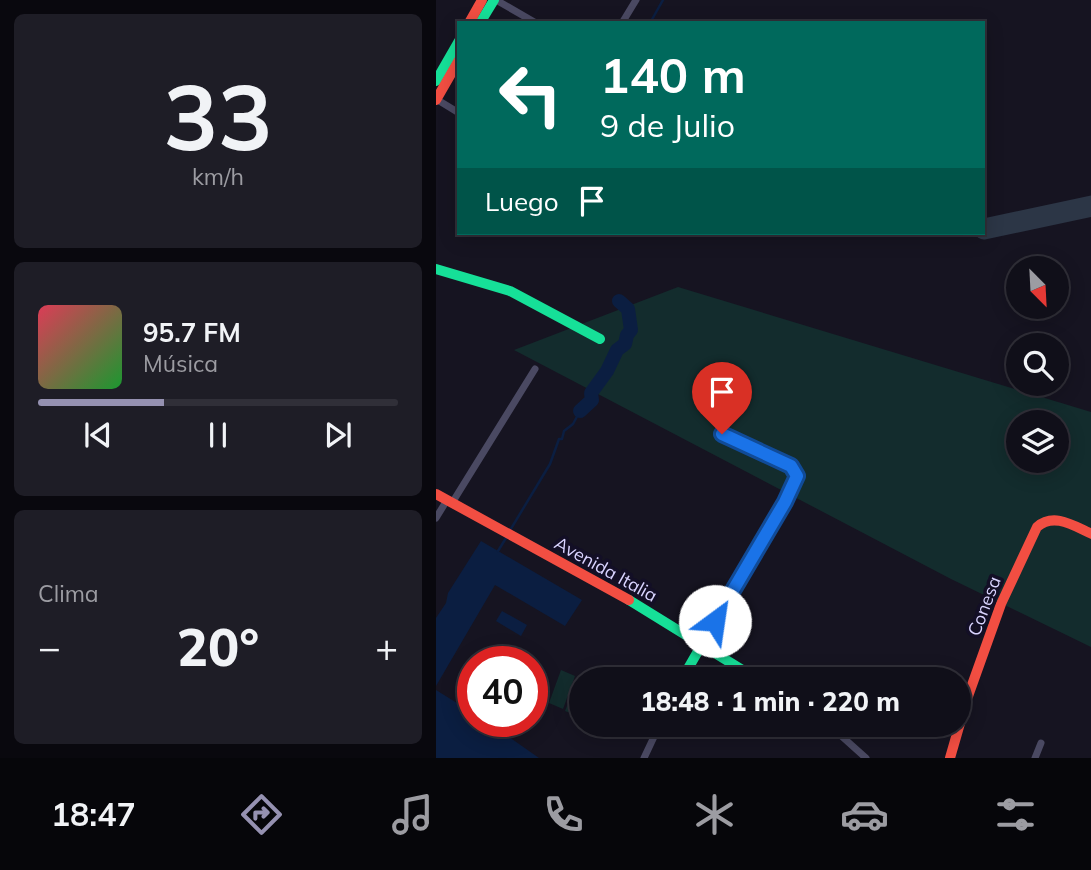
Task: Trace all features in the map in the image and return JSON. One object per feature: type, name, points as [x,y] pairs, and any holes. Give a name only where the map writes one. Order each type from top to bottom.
[{"type":"street","points":[[470,21],[482,0]]},
{"type":"street","points":[[481,21],[495,0],[532,21]]},
{"type":"street","points":[[624,21],[636,0]]},
{"type":"street","points":[[436,82],[457,45]]},
{"type":"street","points":[[457,63],[436,100],[457,112]]},
{"type":"street","points":[[436,269],[510,291],[600,340]]},
{"type":"street","points":[[436,518],[445,499],[487,451],[535,369]]},
{"type":"street","points":[[689,667],[796,481],[791,466],[722,434]]},
{"type":"street","name":"Avenida Italia","points":[[445,499],[607,587],[737,667]]},
{"type":"street","name":"Conesa","points":[[950,758],[967,699],[1001,604],[1037,527],[1042,521],[1054,519],[1091,534]]},
{"type":"street","points":[[644,758],[653,737]]},
{"type":"street","points":[[843,737],[866,758]]},
{"type":"street","points":[[1035,758],[1041,743]]},
{"type":"green space","points":[[678,287],[1006,386],[1006,396],[1038,396],[1091,412],[1091,647],[951,579],[514,350]]},
{"type":"green space","points":[[561,670],[569,673],[569,692],[563,709],[549,703]]},
{"type":"water","points":[[481,541],[582,600],[565,626],[495,585],[436,686],[436,618],[446,603],[448,593]]},
{"type":"water","points":[[502,611],[527,625],[521,636],[496,621]]},
{"type":"water","points":[[436,690],[457,703],[457,737],[509,737],[539,758],[436,758]]},
{"type":"waterway","points":[[651,21],[663,0]]},
{"type":"waterway","points":[[580,411],[592,400],[591,393],[607,371],[617,350],[625,344],[631,330],[628,309],[619,301]]},
{"type":"waterway","points":[[509,532],[550,464],[559,439],[562,439],[564,431],[573,424],[580,411]]},
{"type":"waterway","points":[[498,551],[506,538]]},
{"type":"taxiway","points":[[985,229],[1092,206]]},
{"type":"traffic: fast","points":[[481,21],[494,0]]},
{"type":"traffic: fast","points":[[436,81],[457,44]]},
{"type":"traffic: fast","points":[[436,269],[510,291],[600,339]]},
{"type":"traffic: fast","points":[[689,667],[796,481],[791,466],[722,434]]},
{"type":"traffic: fast","points":[[629,600],[738,667]]},
{"type":"traffic: jam","points":[[470,21],[482,0]]},
{"type":"traffic: jam","points":[[436,100],[457,63]]},
{"type":"traffic: jam","points":[[436,494],[629,600]]},
{"type":"traffic: jam","points":[[950,758],[967,699],[1001,604],[1037,527],[1057,521],[1092,534]]},
{"type":"route","points":[[715,621],[785,502],[797,476],[791,466],[722,434]]}]
